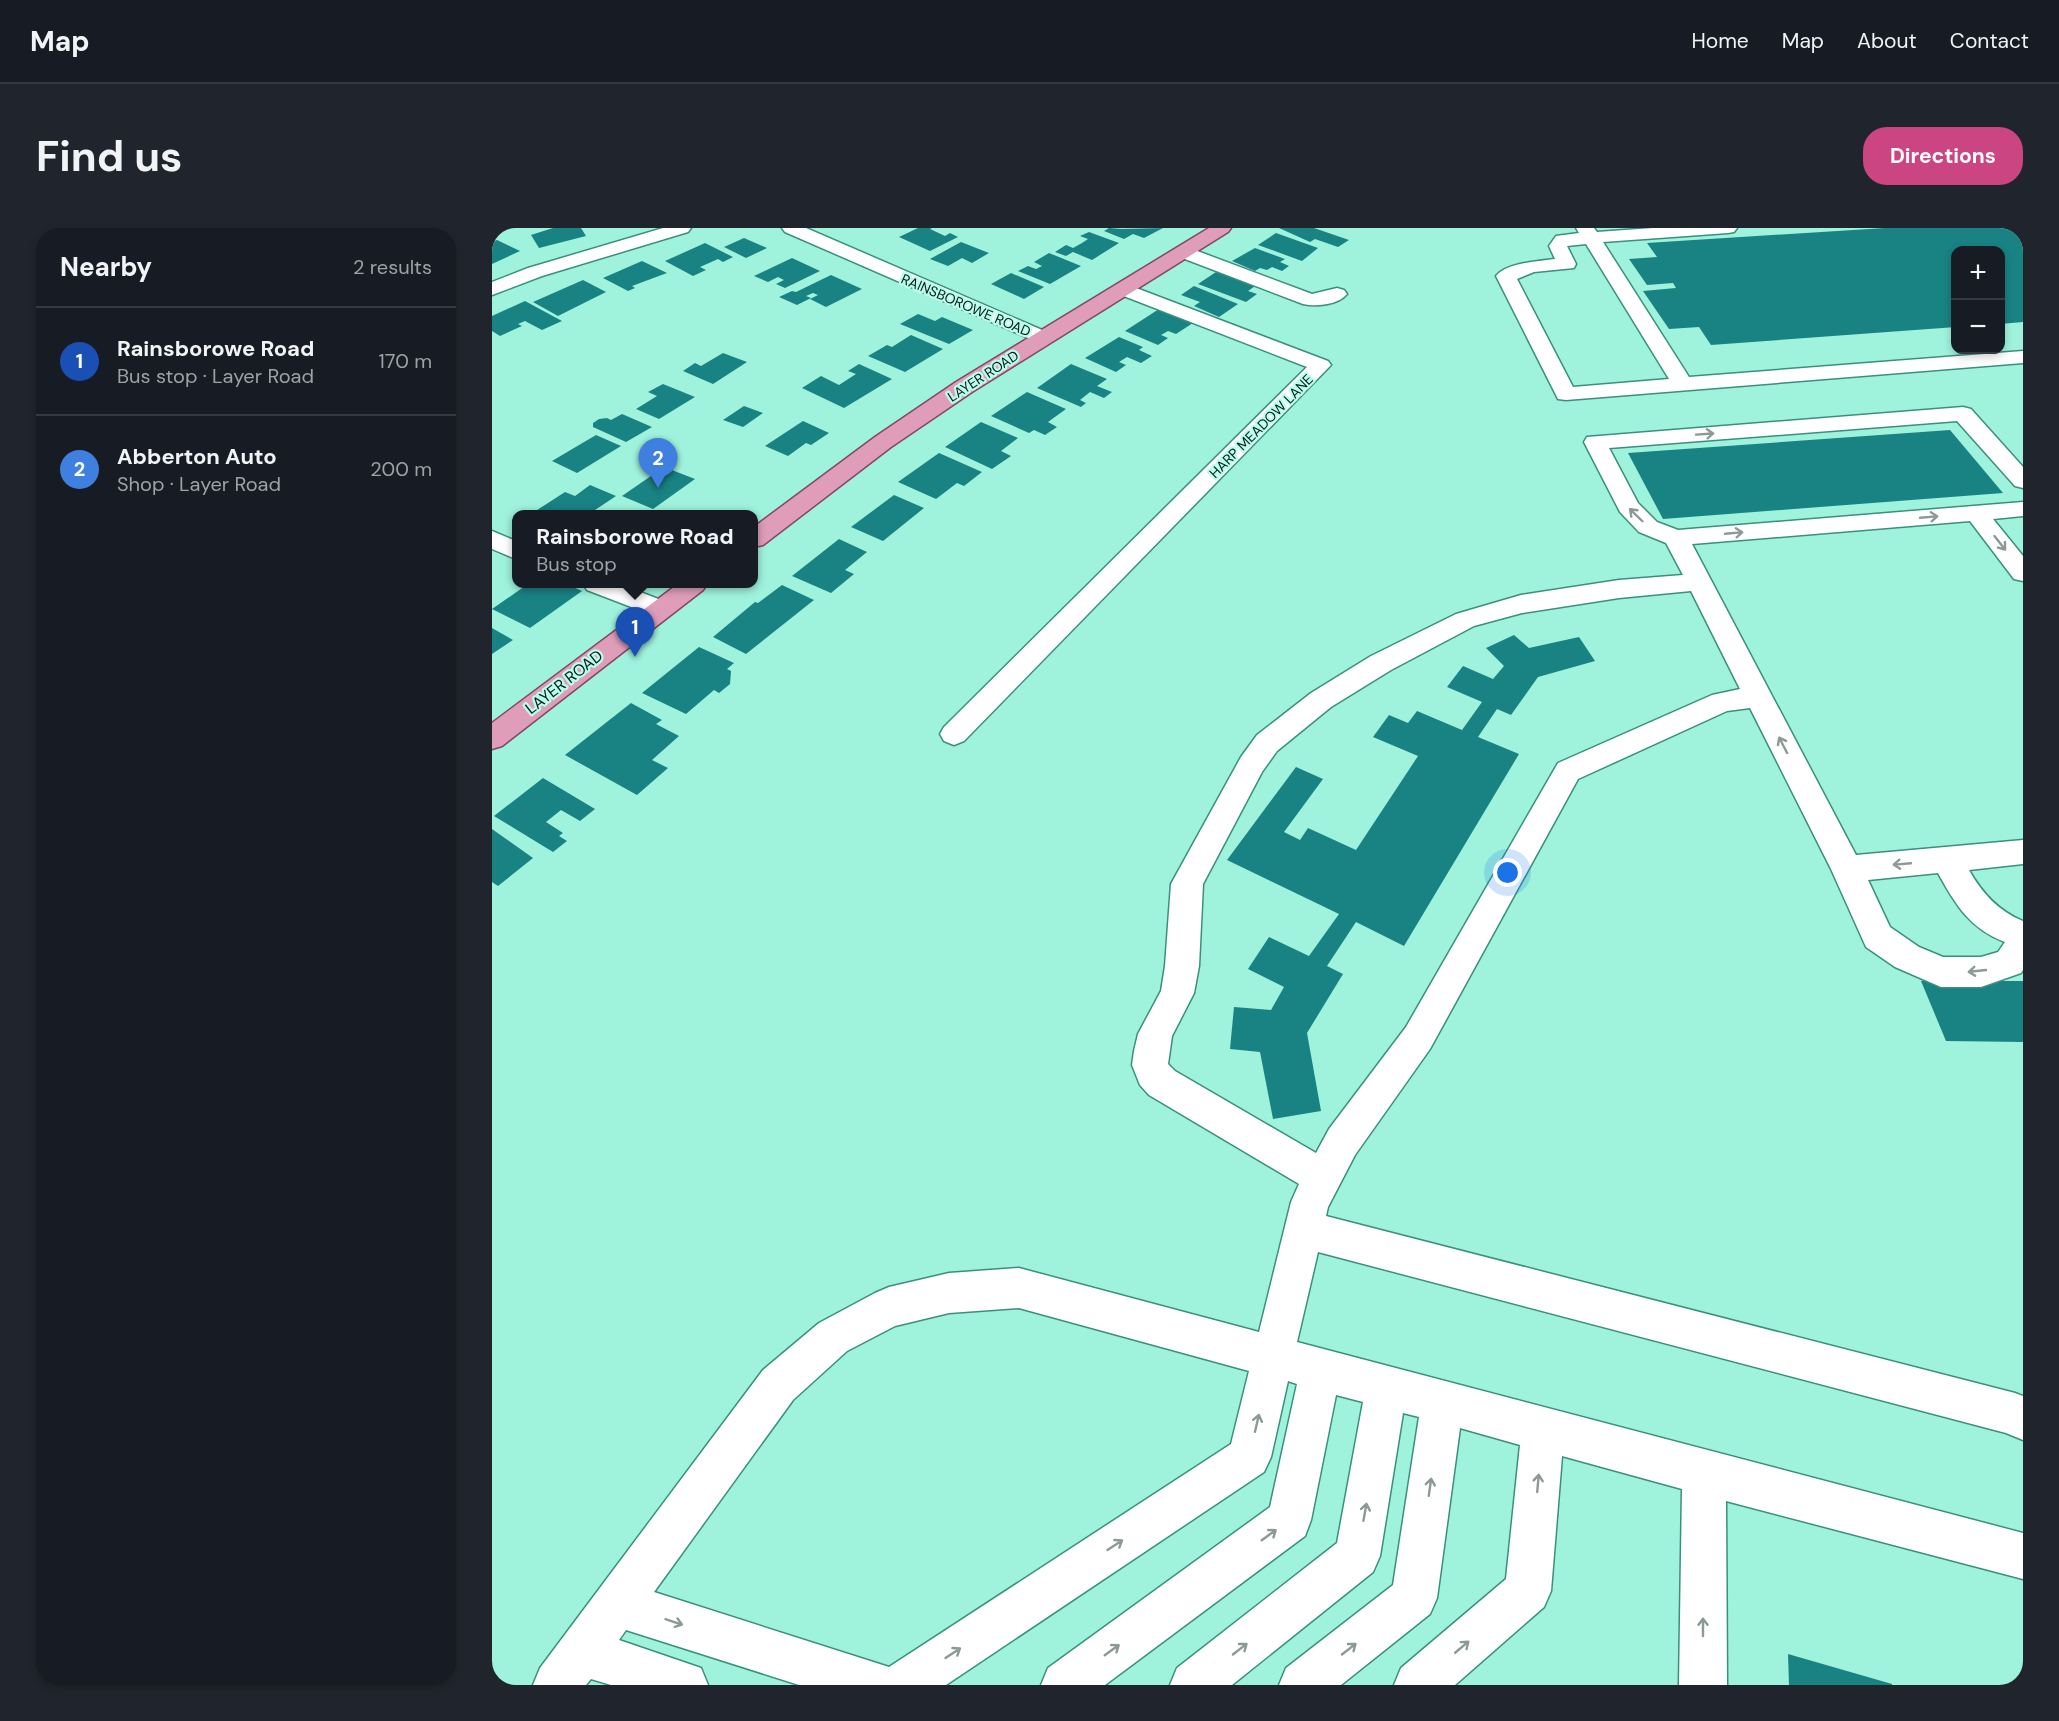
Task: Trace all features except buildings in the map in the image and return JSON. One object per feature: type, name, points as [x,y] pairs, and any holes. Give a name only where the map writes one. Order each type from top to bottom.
[{"type":"main road","name":"LAYER ROAD","points":[[758,535],[883,442],[1042,337],[1222,228]]},
{"type":"main road","name":"LAYER ROAD","points":[[492,738],[689,588]]},
{"type":"street","points":[[492,289],[536,272],[682,228]]},
{"type":"street","name":"RAINSBOROWE ROAD","points":[[791,228],[1042,337]]},
{"type":"street","points":[[1728,228],[1587,232],[1562,240],[1558,246],[1567,264],[1531,267],[1506,276],[1566,394],[2023,357]]},
{"type":"street","points":[[1587,232],[1683,384]]},
{"type":"street","points":[[1184,252],[1310,300],[1323,299],[1337,294]]},
{"type":"street","name":"HARP MEADOW LANE","points":[[954,734],[1322,365],[1123,289]]},
{"type":"street","points":[[2023,481],[1963,414],[1595,442],[1628,507],[1648,527],[1676,538],[2023,509]]},
{"type":"street","points":[[1976,513],[2023,573]]},
{"type":"street","points":[[1676,538],[1847,869],[1878,937],[1907,957],[1941,972],[1981,972],[2009,963],[2023,942]]},
{"type":"street","points":[[492,539],[512,549]]},
{"type":"street","points":[[1323,1178],[1162,1083],[1153,1073],[1150,1065],[1155,1034],[1177,993],[1182,966],[1186,884],[1251,765],[1267,743],[1321,700],[1381,663],[1465,620],[1521,604],[1619,590],[1699,582]]},
{"type":"street","points":[[606,588],[660,609]]},
{"type":"street","points":[[904,1685],[1249,1457],[1310,1202],[1342,1142],[1418,1038],[1568,771],[1722,702],[1758,698]]},
{"type":"street","points":[[1847,869],[2023,852]]},
{"type":"street","points":[[1947,860],[1969,900],[1989,920],[2023,935]]},
{"type":"street","points":[[1304,1229],[2015,1414],[2023,1419]]},
{"type":"street","points":[[684,1685],[570,1668],[778,1386],[833,1337],[889,1307],[949,1293],[1019,1288],[1704,1473],[2023,1556]]},
{"type":"street","points":[[1065,1685],[1289,1520],[1321,1368]]},
{"type":"street","points":[[1194,1685],[1358,1556],[1387,1386]]},
{"type":"street","points":[[1303,1685],[1414,1598],[1443,1401]]},
{"type":"street","points":[[1418,1685],[1528,1591],[1543,1428]]},
{"type":"street","points":[[1703,1685],[1704,1473]]},
{"type":"street","points":[[618,1604],[874,1685]]},
{"type":"place","name":"Abberton Auto","points":[[658,488]]},
{"type":"place","name":"Rainsborowe Road","points":[[635,657]]}]
